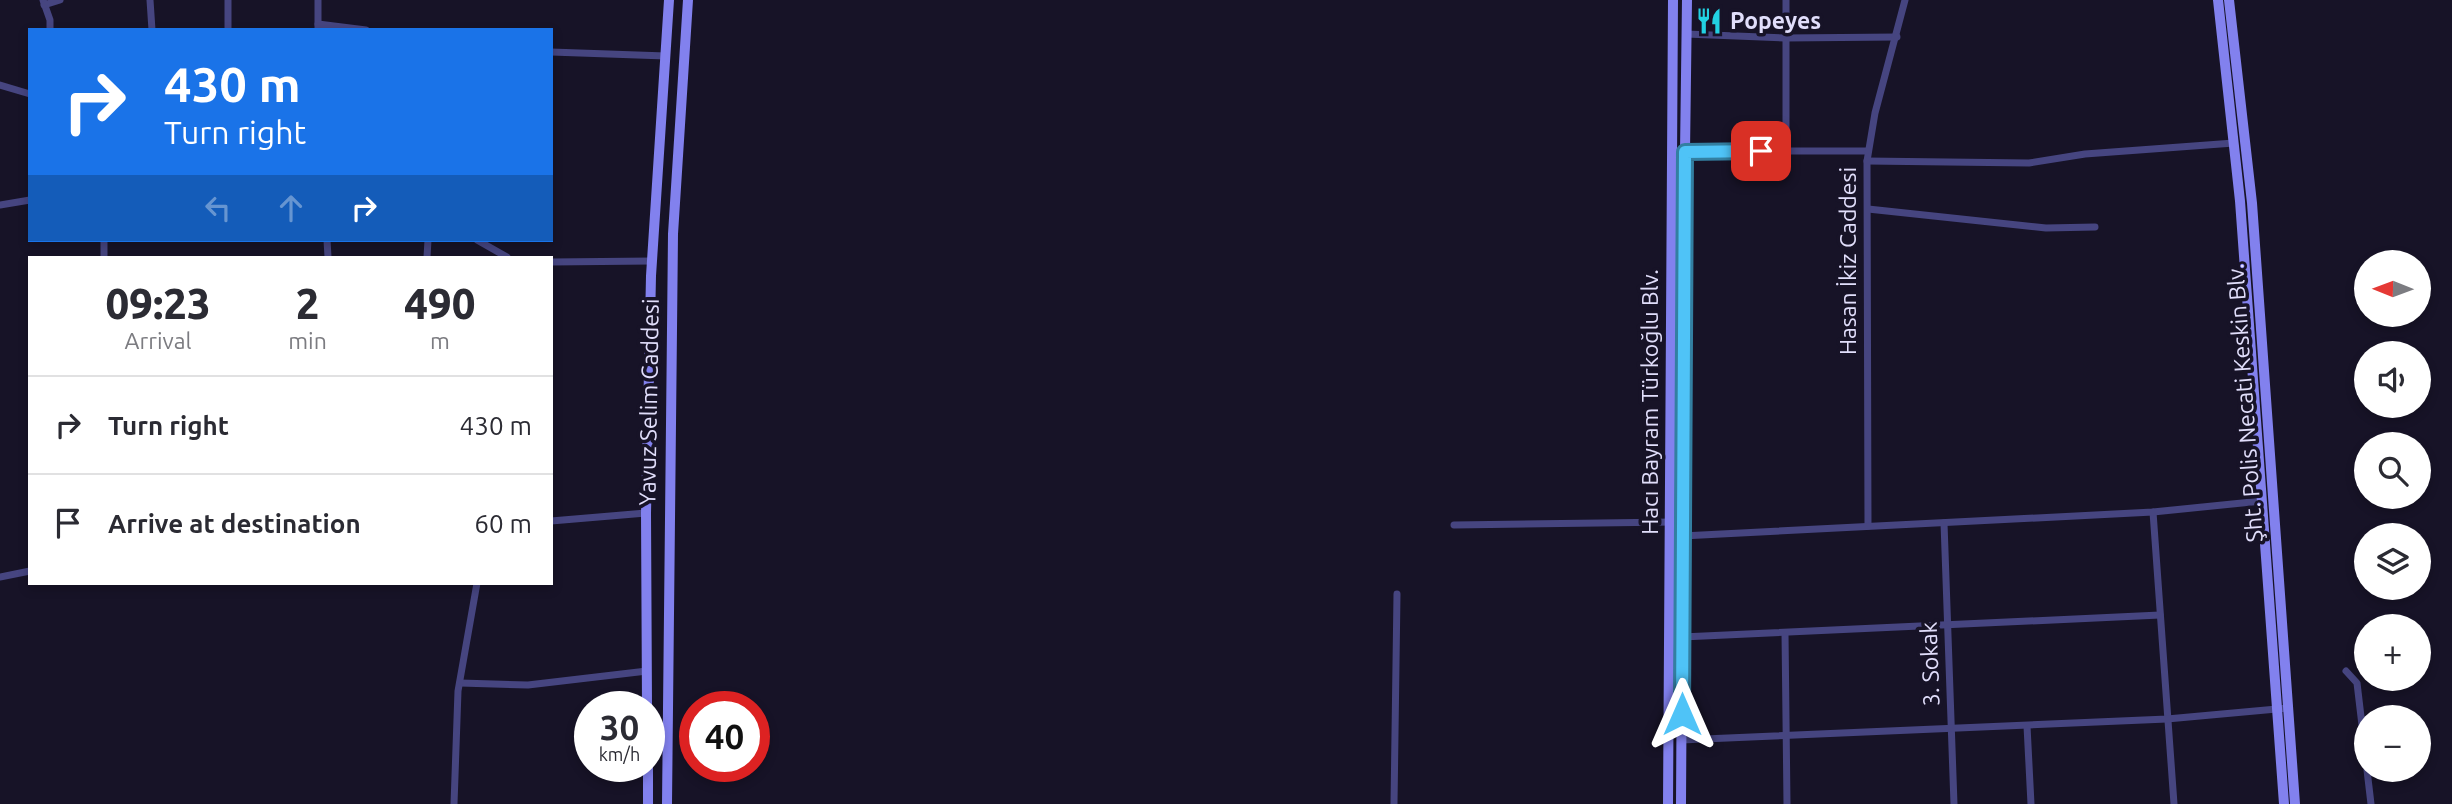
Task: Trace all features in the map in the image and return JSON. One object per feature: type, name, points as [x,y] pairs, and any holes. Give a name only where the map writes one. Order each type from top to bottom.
[{"type":"street","points":[[50,28],[44,2],[60,0]]},
{"type":"street","points":[[150,0],[152,28]]},
{"type":"street","points":[[228,0],[229,28]]},
{"type":"street","points":[[318,0],[318,27]]},
{"type":"street","name":"Yavuz Selim Caddesi","points":[[647,691],[646,513],[652,261],[670,0]]},
{"type":"street","name":"Yavuz Selim Caddesi","points":[[667,804],[673,234],[688,0]]},
{"type":"street","name":"Hacı Bayram Türkoğlu Blv.","points":[[1668,804],[1672,0]]},
{"type":"street","name":"Hacı Bayram Türkoğlu Blv.","points":[[1681,804],[1688,0]]},
{"type":"street","points":[[1786,0],[1786,151]]},
{"type":"street","name":"Hasan İkiz Caddesi","points":[[1868,526],[1867,161],[1875,113],[1905,0]]},
{"type":"street","name":"Şht. Polis Necati Keskin Blv.","points":[[2218,0],[2234,144],[2262,501],[2295,804]]},
{"type":"street","name":"Şht. Polis Necati Keskin Blv.","points":[[2229,0],[2252,203],[2283,709],[2284,804]]},
{"type":"street","points":[[1686,34],[1785,38],[1897,37]]},
{"type":"street","points":[[553,52],[666,56]]},
{"type":"street","points":[[0,85],[28,92]]},
{"type":"street","points":[[1867,161],[2029,163],[2085,154],[2234,144]]},
{"type":"street","points":[[1672,151],[1868,151]]},
{"type":"street","points":[[0,205],[28,200]]},
{"type":"street","points":[[1868,209],[2046,228],[2095,227]]},
{"type":"street","points":[[481,242],[505,256]]},
{"type":"street","points":[[553,262],[652,261]]},
{"type":"street","points":[[1682,536],[2153,512],[2262,501]]},
{"type":"street","points":[[553,521],[669,512]]},
{"type":"street","points":[[2153,512],[2174,804]]},
{"type":"street","points":[[1454,525],[1682,522]]},
{"type":"street","name":"3. Sokak","points":[[1944,523],[1954,804]]},
{"type":"street","points":[[0,577],[28,571]]},
{"type":"street","points":[[454,804],[460,683],[477,585]]},
{"type":"street","points":[[1394,804],[1397,594]]},
{"type":"street","points":[[1682,637],[2160,615]]},
{"type":"street","points":[[1785,633],[1787,804]]},
{"type":"street","points":[[460,683],[528,685],[647,671]]},
{"type":"street","points":[[2346,671],[2357,682],[2360,705]]},
{"type":"street","points":[[1681,740],[2167,719],[2283,709]]},
{"type":"street","points":[[2027,726],[2031,804]]},
{"type":"street","points":[[648,782],[648,804]]},
{"type":"street","points":[[2368,782],[2371,804]]},
{"type":"place","name":"Popeyes","points":[[1709,21]]},
{"type":"route","points":[[1682,714],[1685,152],[1761,151]]}]
